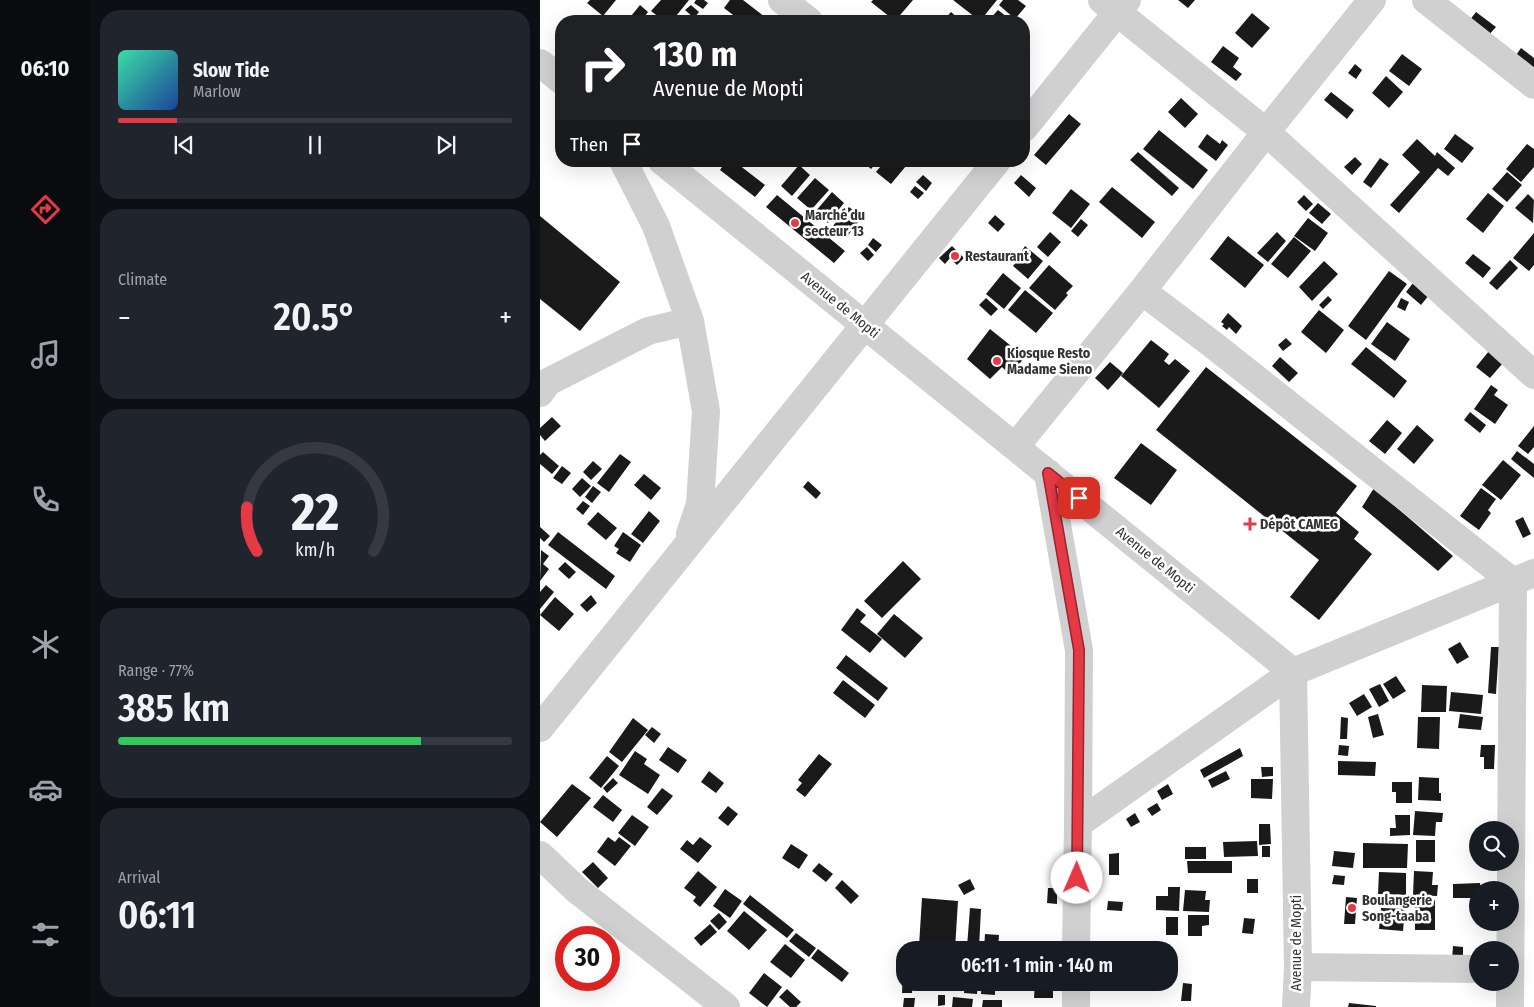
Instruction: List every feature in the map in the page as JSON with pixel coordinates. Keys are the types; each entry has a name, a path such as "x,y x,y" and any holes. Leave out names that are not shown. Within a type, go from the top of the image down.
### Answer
{"street":[{"path":"782,0 801,15"},
{"path":"1015,447 1142,292 1266,132 1372,0"},
{"path":"1426,0 1534,85"},
{"path":"1030,120 1116,4 1266,132 1534,375"},
{"path":"540,63 555,75"},
{"path":"626,167 656,226 690,321 706,411 700,504 684,549"},
{"name":"Avenue de Mopti","path":"669,167 1293,672 1298,967 1296,1007"},
{"path":"540,728 990,167"},
{"path":"1142,292 1524,578"},
{"path":"540,393 548,382 648,331 690,321"},
{"path":"1048,473 1079,650 1076,941"},
{"path":"1078,824 1293,672 1524,578"},
{"path":"1518,941 1524,578"},
{"path":"540,855 577,890 726,1007"},
{"path":"1298,967 1469,969"},
{"path":"1076,991 1076,1007"},
{"path":"1510,1007 1513,991"}],"building":[{"path":"590,0 616,0 604,15 587,3"},
{"path":"661,0 689,0 677,15 656,15 651,11"},
{"path":"696,0 704,0 708,3 703,9 694,3"},
{"path":"730,0 743,0 762,15 733,15 724,8"},
{"path":"873,0 913,0 900,15 887,15 871,2"},
{"path":"953,0 997,0 985,15 972,15"},
{"path":"1003,0 1018,0 1026,6 1018,15 1010,15 999,5"},
{"path":"1178,0 1195,0 1188,8"},
{"path":"640,5 648,12 646,15 632,15"},
{"path":"691,5 699,12 696,15 691,15 685,10"},
{"path":"998,10 1004,15 993,15"},
{"path":"1476,12 1496,27 1488,36 1469,21"},
{"path":"1252,13 1270,28 1252,48 1235,33"},
{"path":"1223,46 1239,58 1233,67 1242,74 1236,81 1211,62"},
{"path":"1521,48 1534,58 1534,74 1514,58"},
{"path":"1402,54 1422,69 1409,86 1389,71"},
{"path":"1355,64 1362,70 1356,79 1348,73"},
{"path":"1386,76 1403,92 1389,108 1372,93"},
{"path":"1331,92 1354,110 1347,119 1324,100"},
{"path":"1181,98 1198,114 1185,128 1168,112"},
{"path":"1069,114 1081,124 1046,165 1034,155"},
{"path":"1159,130 1208,170 1193,189 1143,149"},
{"path":"1207,134 1220,144 1222,140 1228,145 1216,161 1198,147"},
{"path":"1455,134 1474,148 1462,163 1444,149"},
{"path":"1417,139 1435,156 1437,152 1455,168 1448,176 1438,168 1399,213 1390,205 1420,172 1402,155"},
{"path":"1527,144 1534,149 1534,167 1521,182 1506,169"},
{"path":"1138,152 1179,188 1172,196 1130,160"},
{"path":"1355,157 1362,164 1352,175 1344,167"},
{"path":"1380,158 1389,164 1371,188 1363,182"},
{"path":"722,167 742,167 765,185 755,197 720,170"},
{"path":"797,167 801,167 810,175 792,196 781,186"},
{"path":"880,167 905,167 891,184 876,172"},
{"path":"1507,172 1522,185 1507,202 1492,189"},
{"path":"923,175 932,183 926,191 916,182"},
{"path":"1021,175 1036,188 1029,197 1014,183"},
{"path":"815,178 829,190 811,210 797,198"},
{"path":"915,186 924,193 918,199 910,192"},
{"path":"1112,187 1155,222 1142,238 1099,202"},
{"path":"1071,189 1090,204 1071,228 1052,213"},
{"path":"832,192 844,203 828,223 815,212"},
{"path":"1488,193 1504,206 1483,233 1466,219"},
{"path":"1528,194 1534,200 1533,223 1515,208"},
{"path":"777,195 845,251 834,263 766,207"},
{"path":"1304,195 1313,204 1306,211 1297,202"},
{"path":"1318,203 1331,214 1322,224 1309,213"},
{"path":"849,207 862,217 846,238 832,227"},
{"path":"995,215 1005,224 998,232 988,223"},
{"path":"540,216 620,282 580,331 540,299"},
{"path":"1308,218 1328,233 1315,251 1294,236"},
{"path":"1081,219 1088,225 1078,237 1071,231"},
{"path":"1050,232 1061,242 1048,257 1037,247"},
{"path":"1277,232 1286,241 1268,262 1257,253"},
{"path":"1534,233 1534,265 1529,271 1513,258"},
{"path":"1228,236 1264,265 1245,288 1210,259"},
{"path":"1294,237 1311,251 1288,278 1271,264"},
{"path":"873,238 882,245 876,252 868,245"},
{"path":"952,246 964,258 957,265 950,258 945,264 939,258"},
{"path":"1025,246 1043,261 1028,279 1013,266 1023,254 1021,252"},
{"path":"867,247 874,255 868,261 860,253"},
{"path":"1473,254 1491,268 1483,278 1465,263"},
{"path":"1510,260 1518,268 1497,290 1489,283"},
{"path":"1324,261 1338,274 1312,301 1299,287"},
{"path":"1049,265 1073,286 1055,310 1029,288"},
{"path":"1389,271 1407,284 1366,340 1348,326"},
{"path":"1003,273 1021,288 1004,309 986,294"},
{"path":"1413,283 1429,295 1421,305 1406,292"},
{"path":"1025,290 1053,313 1036,333 1008,310"},
{"path":"1328,296 1332,300 1323,309 1319,305"},
{"path":"986,298 998,309 991,316 979,305"},
{"path":"1401,298 1409,302 1405,311 1397,307"},
{"path":"1319,310 1344,330 1326,353 1301,332"},
{"path":"1228,313 1242,326 1236,334 1229,327 1227,330 1222,326 1224,324 1221,322"},
{"path":"1387,322 1410,339 1395,361 1371,344"},
{"path":"990,329 1025,357 1010,375 1002,367 990,379 967,359"},
{"path":"1286,338 1292,344 1283,351 1278,345"},
{"path":"1151,340 1169,354 1164,361 1169,365 1175,359 1190,371 1159,408 1121,376"},
{"path":"1366,347 1407,381 1394,398 1351,364"},
{"path":"1489,351 1503,363 1490,378 1476,367"},
{"path":"1280,357 1298,373 1289,382 1272,366"},
{"path":"1110,362 1123,373 1108,390 1095,378"},
{"path":"1206,367 1357,486 1336,513 1359,532 1354,539 1372,554 1319,620 1290,597 1319,560 1156,430"},
{"path":"1491,385 1498,390 1494,395 1508,405 1495,424 1474,409"},
{"path":"1470,412 1486,425 1480,433 1464,420"},
{"path":"552,417 561,426 545,441 540,435 540,428"},
{"path":"1387,420 1402,433 1385,454 1369,441"},
{"path":"1417,425 1434,440 1414,464 1397,449"},
{"path":"1534,426 1534,447 1528,454 1518,446"},
{"path":"1141,443 1177,470 1151,505 1114,478"},
{"path":"1517,451 1534,464 1534,478 1511,459"},
{"path":"543,452 559,466 552,474 540,464 540,455"},
{"path":"620,454 631,462 609,492 597,483"},
{"path":"1503,460 1521,475 1501,500 1482,485"},
{"path":"593,461 602,469 591,480 583,472"},
{"path":"562,466 571,473 562,484 553,478"},
{"path":"644,474 661,488 651,500 634,485"},
{"path":"582,478 591,486 580,497 572,489"},
{"path":"808,481 821,493 816,499 803,487"},
{"path":"593,486 601,492 592,503 585,497"},
{"path":"1374,488 1453,556 1438,571 1362,507"},
{"path":"1481,488 1496,499 1488,510 1491,513 1479,530 1460,516"},
{"path":"583,501 590,506 583,515 576,509"},
{"path":"649,511 660,521 643,543 631,534"},
{"path":"598,512 617,528 606,540 587,524"},
{"path":"1523,517 1531,534 1523,538 1515,521"},
{"path":"540,527 550,536 544,542 540,538"},
{"path":"558,532 615,576 606,589 548,545"},
{"path":"623,532 641,545 630,562 616,553 619,549 614,546"},
{"path":"541,550 549,556 543,564 549,569 540,581"},
{"path":"903,561 921,579 882,618 864,601"},
{"path":"565,562 576,572 569,579 558,569"},
{"path":"546,585 554,592 540,609 540,592"},
{"path":"591,595 597,603 587,612 580,605"},
{"path":"555,597 574,614 559,631 540,615"},
{"path":"857,608 866,615 860,622 882,639 870,653 841,630"},
{"path":"894,614 923,638 905,658 877,634"},
{"path":"1460,642 1469,657 1457,664 1448,649"},
{"path":"1491,647 1499,647 1496,694 1488,693"},
{"path":"846,655 888,688 878,701 836,668"},
{"path":"1396,676 1406,691 1393,699 1383,684"},
{"path":"843,680 875,705 865,718 833,693"},
{"path":"1380,684 1389,701 1379,707 1369,689"},
{"path":"1422,685 1447,686 1446,712 1421,712"},
{"path":"1451,692 1483,695 1481,714 1449,711"},
{"path":"1364,694 1372,707 1357,716 1349,703"},
{"path":"1378,714 1384,735 1373,738 1368,717"},
{"path":"1460,714 1483,717 1481,730 1458,728"},
{"path":"1341,717 1348,718 1347,739 1340,739"},
{"path":"1418,717 1440,717 1439,749 1417,748"},
{"path":"633,718 648,730 622,762 609,752"},
{"path":"652,727 661,734 654,743 645,735"},
{"path":"1339,745 1349,746 1348,756 1338,755"},
{"path":"1481,745 1495,745 1494,769 1484,769 1484,757 1480,757"},
{"path":"668,747 687,760 678,773 659,760"},
{"path":"1240,748 1243,756 1204,778 1200,770"},
{"path":"635,751 647,759 644,764 660,775 648,794 619,775"},
{"path":"819,754 832,764 805,797 796,790 802,783 798,780"},
{"path":"607,756 619,766 601,788 589,778"},
{"path":"1338,761 1376,762 1375,776 1338,775"},
{"path":"1261,767 1273,767 1273,776 1262,777"},
{"path":"709,771 724,783 716,793 701,782"},
{"path":"1226,771 1230,779 1212,788 1208,780"},
{"path":"1419,777 1439,778 1441,801 1418,800"},
{"path":"613,778 618,783 607,793 603,788"},
{"path":"1251,779 1273,779 1272,799 1251,798"},
{"path":"1392,782 1412,782 1412,803 1396,803 1396,792 1392,792"},
{"path":"572,784 591,798 557,837 540,822"},
{"path":"1168,784 1173,794 1162,800 1157,791"},
{"path":"662,788 673,796 657,815 647,807"},
{"path":"603,795 622,810 613,822 593,807"},
{"path":"1157,803 1161,810 1152,816 1147,809"},
{"path":"728,806 738,814 728,826 718,818"},
{"path":"1415,811 1443,813 1442,822 1436,822 1435,836 1413,835"},
{"path":"1135,813 1140,822 1131,827 1126,819"},
{"path":"632,815 649,827 635,846 618,833"},
{"path":"1395,815 1410,815 1410,835 1390,836 1390,828 1396,828"},
{"path":"1259,824 1270,824 1271,844 1259,845"},
{"path":"608,837 615,842 619,837 631,846 615,866 597,852"},
{"path":"700,837 712,846 698,863 680,849 687,840 693,845"},
{"path":"1416,840 1435,840 1435,862 1416,862"},
{"path":"1257,841 1258,856 1224,857 1223,842"},
{"path":"1363,843 1408,844 1407,868 1363,868"},
{"path":"791,844 808,855 799,869 782,858"},
{"path":"1262,846 1270,846 1270,857 1262,857"},
{"path":"1185,847 1206,847 1206,859 1185,859"},
{"path":"1334,851 1355,853 1353,868 1332,866"},
{"path":"1119,853 1119,875 1109,875 1109,854"},
{"path":"1187,861 1232,861 1232,873 1188,873"},
{"path":"593,862 608,878 598,888 582,872"},
{"path":"819,863 833,874 826,882 812,871"},
{"path":"698,871 717,887 700,907 693,901 696,897 684,888"},
{"path":"1414,871 1433,872 1432,885 1438,885 1437,896 1413,895"},
{"path":"1379,872 1406,873 1406,895 1378,894"},
{"path":"1334,875 1345,876 1344,885 1332,884"},
{"path":"970,879 975,889 964,895 958,885"},
{"path":"1247,879 1258,879 1258,893 1247,893"},
{"path":"842,880 859,896 851,904 835,888"},
{"path":"1469,883 1469,898 1453,898 1453,884"},
{"path":"1168,887 1180,887 1179,911 1156,910 1156,896 1168,896"},
{"path":"1048,888 1057,888 1057,904 1047,903"},
{"path":"725,889 742,901 730,918 713,906"},
{"path":"1185,890 1206,891 1205,900 1210,900 1209,912 1183,911"},
{"path":"750,895 794,930 787,938 743,904"},
{"path":"1346,897 1357,898 1355,924 1344,924"},
{"path":"922,898 958,901 956,941 919,941"},
{"path":"1415,900 1435,900 1435,930 1415,930"},
{"path":"1108,901 1123,902 1122,911 1107,910"},
{"path":"970,908 981,909 979,941 967,941"},
{"path":"1381,908 1405,909 1403,931 1379,929"},
{"path":"744,911 767,930 749,950 727,931"},
{"path":"719,913 727,922 719,930 710,921"},
{"path":"1188,915 1209,915 1209,925 1202,926 1202,936 1188,936"},
{"path":"1166,917 1178,917 1178,935 1166,935"},
{"path":"1244,918 1255,919 1253,934 1242,933"},
{"path":"710,924 717,932 701,946 694,938"},
{"path":"796,933 816,948 809,957 789,941"},
{"path":"985,934 999,935 999,941 985,941"},
{"path":"785,944 805,960 791,978 770,962"},
{"path":"1453,946 1463,947 1463,960 1452,960"},
{"path":"818,949 849,973 842,982 811,958"},
{"path":"764,973 782,987 767,1007 749,993"},
{"path":"1183,983 1192,984 1191,1001 1181,1001"},
{"path":"787,989 801,1002 796,1007 790,1007 779,997"},
{"path":"902,991 912,991 912,993 902,993"},
{"path":"964,991 977,991 977,994 964,993"},
{"path":"981,991 995,991 995,995 981,994"},
{"path":"1034,991 1053,991 1053,998 1034,998"},
{"path":"938,995 945,995 945,1005 938,1006"},
{"path":"953,997 973,999 972,1007 952,1007"},
{"path":"904,998 915,998 914,1007 903,1007"},
{"path":"983,1000 1002,1000 1002,1007 982,1007"},
{"path":"1349,1003 1376,1006 1376,1007 1348,1007"}],"place":[{"name":"Marché du secteur 13","path":"795,223"},
{"name":"Restaurant","path":"955,256"},
{"name":"Kiosque Resto Madame Sieno","path":"997,361"},
{"name":"Dépôt CAMEG","path":"1250,524"},
{"name":"Boulangerie Song-taaba","path":"1352,908"}],"route":[{"path":"1077,878 1079,650 1048,473 1079,498"}]}
